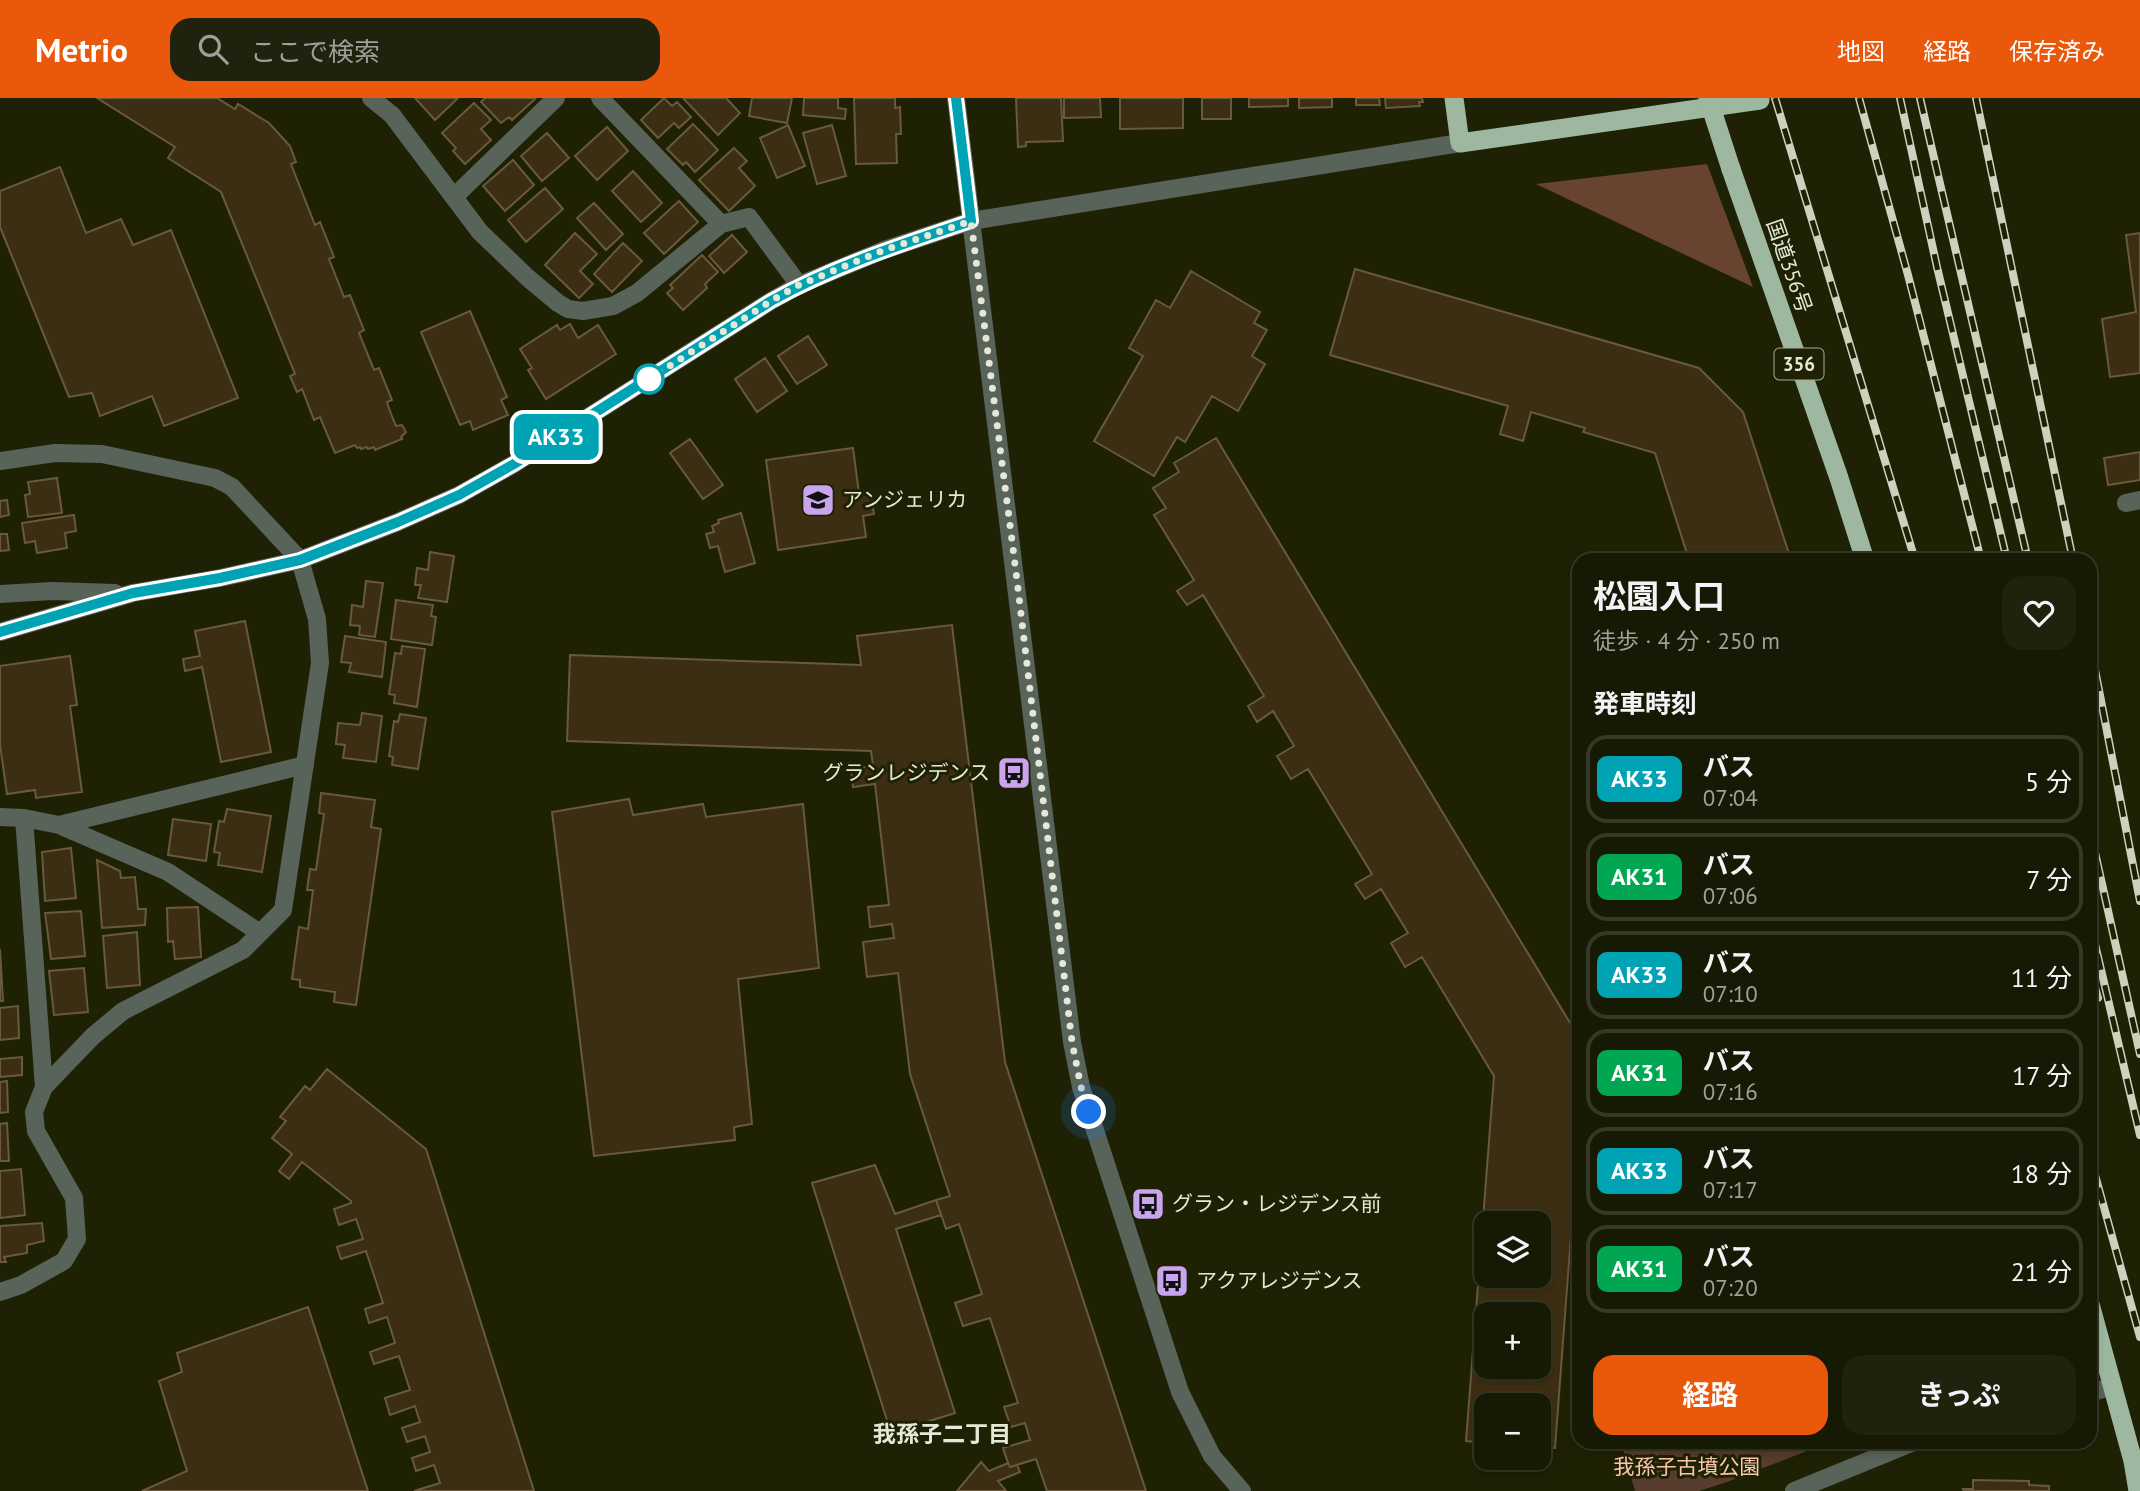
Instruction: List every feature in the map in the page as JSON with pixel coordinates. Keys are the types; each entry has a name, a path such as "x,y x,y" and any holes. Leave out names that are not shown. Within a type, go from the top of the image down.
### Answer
{"highway":[{"path":"1454,98 1460,143 1760,100"},
{"name":"国道356号","path":"1708,98 1864,553"},
{"path":"2097,1329 2133,1461 2138,1491"}],"street":[{"path":"371,98 392,115 480,232 528,278 568,309 583,311 613,306 637,293 721,224 749,217 799,285"},
{"path":"454,196 556,98"},
{"path":"600,98 721,224"},
{"path":"956,98 1070,1029 1081,1087 1181,1392 1212,1456 1242,1491"},
{"path":"0,632 133,593 220,578 300,560 459,495 514,464 771,301 799,285 884,250 971,221 1460,143"},
{"path":"0,461 55,453 102,454 215,478 232,487 300,560 317,619 320,663 283,910 243,950 123,1011 93,1036 44,1087 34,1112 36,1130 74,1198 77,1239 64,1261 21,1285 0,1292"},
{"path":"0,594 52,591 133,593"},
{"path":"59,825 305,765"},
{"path":"0,817 24,818 59,825 168,872 260,933"},
{"path":"24,818 44,1087"},
{"path":"2097,1390 2113,1386"},
{"path":"1794,1491 1897,1449"}],"green space":[{"name":"我孫子古墳公園","path":"1623,1449 1812,1449 1699,1491 1635,1491"}],"shaded area":[{"path":"1707,164 1753,287 1536,184"}],"building":[{"path":"97,98 217,98 235,109 238,104 269,123 290,146 296,162 291,164 315,225 320,222 334,257 329,259 344,297 350,295 364,330 359,333 374,370 379,368 392,400 387,402 391,414 396,426 402,425 406,432 402,439 375,450 374,447 361,449 355,445 335,453 320,417 314,420 302,389 297,392 290,376 295,374 221,192 168,158 175,147"},
{"path":"415,98 458,98 435,120"},
{"path":"485,98 535,99 512,120 509,117 501,123 481,102"},
{"path":"664,98 672,106 677,102 691,117 679,128 674,123 658,138 641,120"},
{"path":"683,98 726,98 740,113 718,135"},
{"path":"752,98 792,98 787,123 749,116"},
{"path":"804,98 838,98 838,108 846,109 845,119 803,115"},
{"path":"854,98 895,98 895,108 900,107 901,134 896,134 897,163 856,164"},
{"path":"1016,98 1061,98 1063,141 1026,142 1026,146 1018,147"},
{"path":"1064,98 1100,98 1101,117 1064,118"},
{"path":"1120,98 1183,98 1183,128 1120,129"},
{"path":"1202,98 1231,98 1231,119 1202,119"},
{"path":"1249,98 1288,98 1288,106 1249,107"},
{"path":"1299,98 1332,98 1332,107 1299,108"},
{"path":"1356,98 1379,98 1380,105 1356,105"},
{"path":"1385,98 1422,98 1423,102 1419,102 1420,106 1386,108"},
{"path":"474,103 491,120 481,129 491,140 465,164 453,151 456,148 442,133"},
{"path":"693,124 718,150 695,172 686,162 683,165 667,149"},
{"path":"788,125 805,166 777,178 760,138"},
{"path":"832,125 846,176 817,184 803,133"},
{"path":"607,127 628,151 597,180 575,156"},
{"path":"547,133 569,158 542,181 521,156"},
{"path":"734,148 747,161 739,168 755,186 729,211 699,180"},
{"path":"513,160 534,185 505,211 483,186"},
{"path":"60,167 86,233 121,219 133,245 171,230 238,398 164,426 152,396 100,416 92,393 69,397 0,227 0,191"},
{"path":"633,171 662,203 641,222 612,191"},
{"path":"545,188 563,209 526,242 508,220"},
{"path":"679,201 698,222 664,254 644,233"},
{"path":"594,203 623,234 606,250 577,218"},
{"path":"575,233 597,254 580,271 593,284 579,298 545,265"},
{"path":"2140,233 2140,373 2110,377 2102,319 2136,312 2126,235"},
{"path":"732,235 747,252 724,273 709,256"},
{"path":"623,243 642,261 612,292 594,274"},
{"path":"702,255 718,272 705,284 707,288 683,310 667,293 673,288 670,285"},
{"path":"1355,269 1699,368 1743,412 1789,553 1687,553 1655,453 1583,432 1585,428 1531,412 1523,441 1500,434 1508,406 1330,355"},
{"path":"1191,271 1260,312 1254,323 1267,330 1252,356 1265,364 1238,411 1212,396 1185,442 1177,437 1154,476 1094,441 1143,356 1129,348 1156,300 1170,308"},
{"path":"470,311 507,397 501,400 508,415 473,430 470,421 460,425 421,332"},
{"path":"570,324 578,338 598,325 616,354 546,399 528,370 532,368 520,349 557,325 560,330"},
{"path":"808,336 827,365 797,384 778,356"},
{"path":"765,358 787,391 757,412 735,379"},
{"path":"1216,438 1572,1026 1572,1222 1555,1448 1551,1448 1551,1393 1474,1393 1474,1442 1466,1441 1474,1337 1474,1379 1551,1379 1551,1302 1477,1302 1478,1288 1551,1288 1551,1211 1484,1211 1494,1076 1422,957 1405,967 1391,943 1408,933 1381,889 1365,899 1355,884 1372,874 1308,769 1291,779 1277,756 1294,746 1273,711 1257,722 1248,706 1264,696 1203,595 1187,605 1177,591 1194,580 1154,515 1166,508 1153,488 1179,472 1174,463"},
{"path":"690,439 723,485 703,499 670,453"},
{"path":"853,448 859,493 870,491 874,514 863,516 866,537 778,550 766,460"},
{"path":"2140,452 2140,480 2108,485 2104,458"},
{"path":"57,478 62,513 28,517 25,495 30,494 28,482"},
{"path":"7,500 9,515 0,517 0,501"},
{"path":"741,513 755,563 725,572 718,546 710,548 706,534 714,532 712,526 719,523 718,520"},
{"path":"74,515 76,531 65,533 67,548 37,553 35,541 25,543 22,523"},
{"path":"0,534 7,534 9,550 0,551"},
{"path":"430,552 454,556 447,602 418,598 421,585 415,585 417,568 428,570"},
{"path":"366,581 383,583 375,637 359,635 360,626 350,625 352,605 363,607"},
{"path":"396,600 433,605 431,616 436,617 432,645 391,639"},
{"path":"245,621 271,752 221,762 202,667 185,671 183,659 200,656 195,631"},
{"path":"952,625 1005,1062 1146,1491 1047,1491 1036,1459 1010,1467 1008,1463 1003,1448 1030,1440 1025,1423 1011,1427 1004,1407 1018,1403 990,1318 963,1326 955,1303 982,1294 959,1224 946,1229 936,1200 950,1196 910,1074 898,973 867,977 863,942 894,938 892,924 870,927 868,907 889,905 875,784 853,787 851,769 873,766 871,751 567,741 570,655 861,665 857,636"},
{"path":"345,636 386,642 382,677 349,672 351,663 341,662"},
{"path":"402,646 425,649 417,707 394,703 395,695 389,694 395,653 401,654"},
{"path":"70,656 77,705 70,706 82,792 36,798 35,790 7,794 0,745 0,666"},
{"path":"362,713 382,716 376,762 343,758 345,745 336,744 338,723 360,725"},
{"path":"400,714 426,718 418,769 392,765 393,757 389,756 394,721 398,722"},
{"path":"321,793 375,800 371,827 381,829 356,1005 334,1002 335,992 300,987 300,980 292,979 299,927 308,929 313,890 307,890 310,869 316,870 324,814 319,813"},
{"path":"629,799 633,815 703,804 706,817 803,804 819,968 738,979 752,1124 734,1127 735,1140 594,1156 552,812"},
{"path":"227,809 271,816 262,872 218,865 220,853 214,852 219,821 224,822"},
{"path":"173,819 211,824 206,861 168,855"},
{"path":"71,848 76,898 45,901 42,852"},
{"path":"97,860 120,871 121,878 135,877 138,909 146,909 145,925 102,928"},
{"path":"198,907 201,957 175,959 173,941 168,942 167,908"},
{"path":"81,911 85,956 51,959 45,913"},
{"path":"137,932 140,985 107,988 103,936"},
{"path":"0,949 3,1001 0,1001"},
{"path":"84,968 88,1012 54,1015 49,971"},
{"path":"18,1006 19,1038 0,1040 0,1008"},
{"path":"22,1057 22,1075 0,1077 0,1059"},
{"path":"327,1069 426,1149 534,1491 414,1491 440,1483 434,1465 416,1471 412,1458 430,1452 425,1436 407,1442 402,1428 420,1422 415,1406 390,1415 385,1398 410,1390 399,1356 374,1364 370,1352 395,1343 387,1317 369,1323 365,1309 383,1303 366,1251 341,1259 337,1247 363,1239 356,1219 339,1225 334,1209 351,1201 302,1162 289,1179 279,1171 292,1154 272,1138 286,1121 280,1117 305,1086 310,1090"},
{"path":"7,1081 8,1112 0,1113 0,1082"},
{"path":"7,1123 9,1161 0,1161 0,1124"},
{"path":"875,1165 895,1214 936,1200 941,1215 896,1229 955,1413 891,1433 812,1183"},
{"path":"21,1169 25,1215 0,1218 0,1171"},
{"path":"42,1223 44,1241 27,1245 27,1253 4,1257 6,1262 0,1262 0,1226"},
{"path":"308,1307 368,1491 142,1491 187,1471 159,1381 182,1372 177,1353"},
{"path":"981,1462 989,1471 1008,1463 1010,1467 1017,1465 1020,1472 998,1481 1006,1491 957,1491"},
{"path":"1973,1480 2029,1481 2029,1485 2049,1486 2049,1491 1964,1491 1963,1489 1973,1489"}],"railway":[{"path":"1775,98 1913,553"},
{"path":"1859,98 1908,275 1979,553"},
{"path":"1900,98 2005,553"},
{"path":"1920,98 2026,553"},
{"path":"1976,98 2072,553"},
{"path":"2097,680 2140,901"},
{"path":"2097,861 2140,1054"},
{"path":"2097,953 2140,1135"},
{"path":"2097,1182 2140,1337"}],"bus line":[{"name":"AK33","path":"0,632 133,593 220,578 300,560 398,522 459,495 514,464 799,285 884,250 971,221 956,98"}],"place":[{"name":"アンジェリカ","path":"818,500"},
{"name":"グランレジデンス","path":"1014,773"},
{"name":"グラン・レジデンス前","path":"1148,1204"},
{"name":"アクアレジデンス","path":"1172,1281"}],"district":[{"name":"我孫子二丁目","path":"942,1434"}],"route":[{"path":"649,379 799,285 884,250 971,221 1072,1042 1089,1112"}]}
